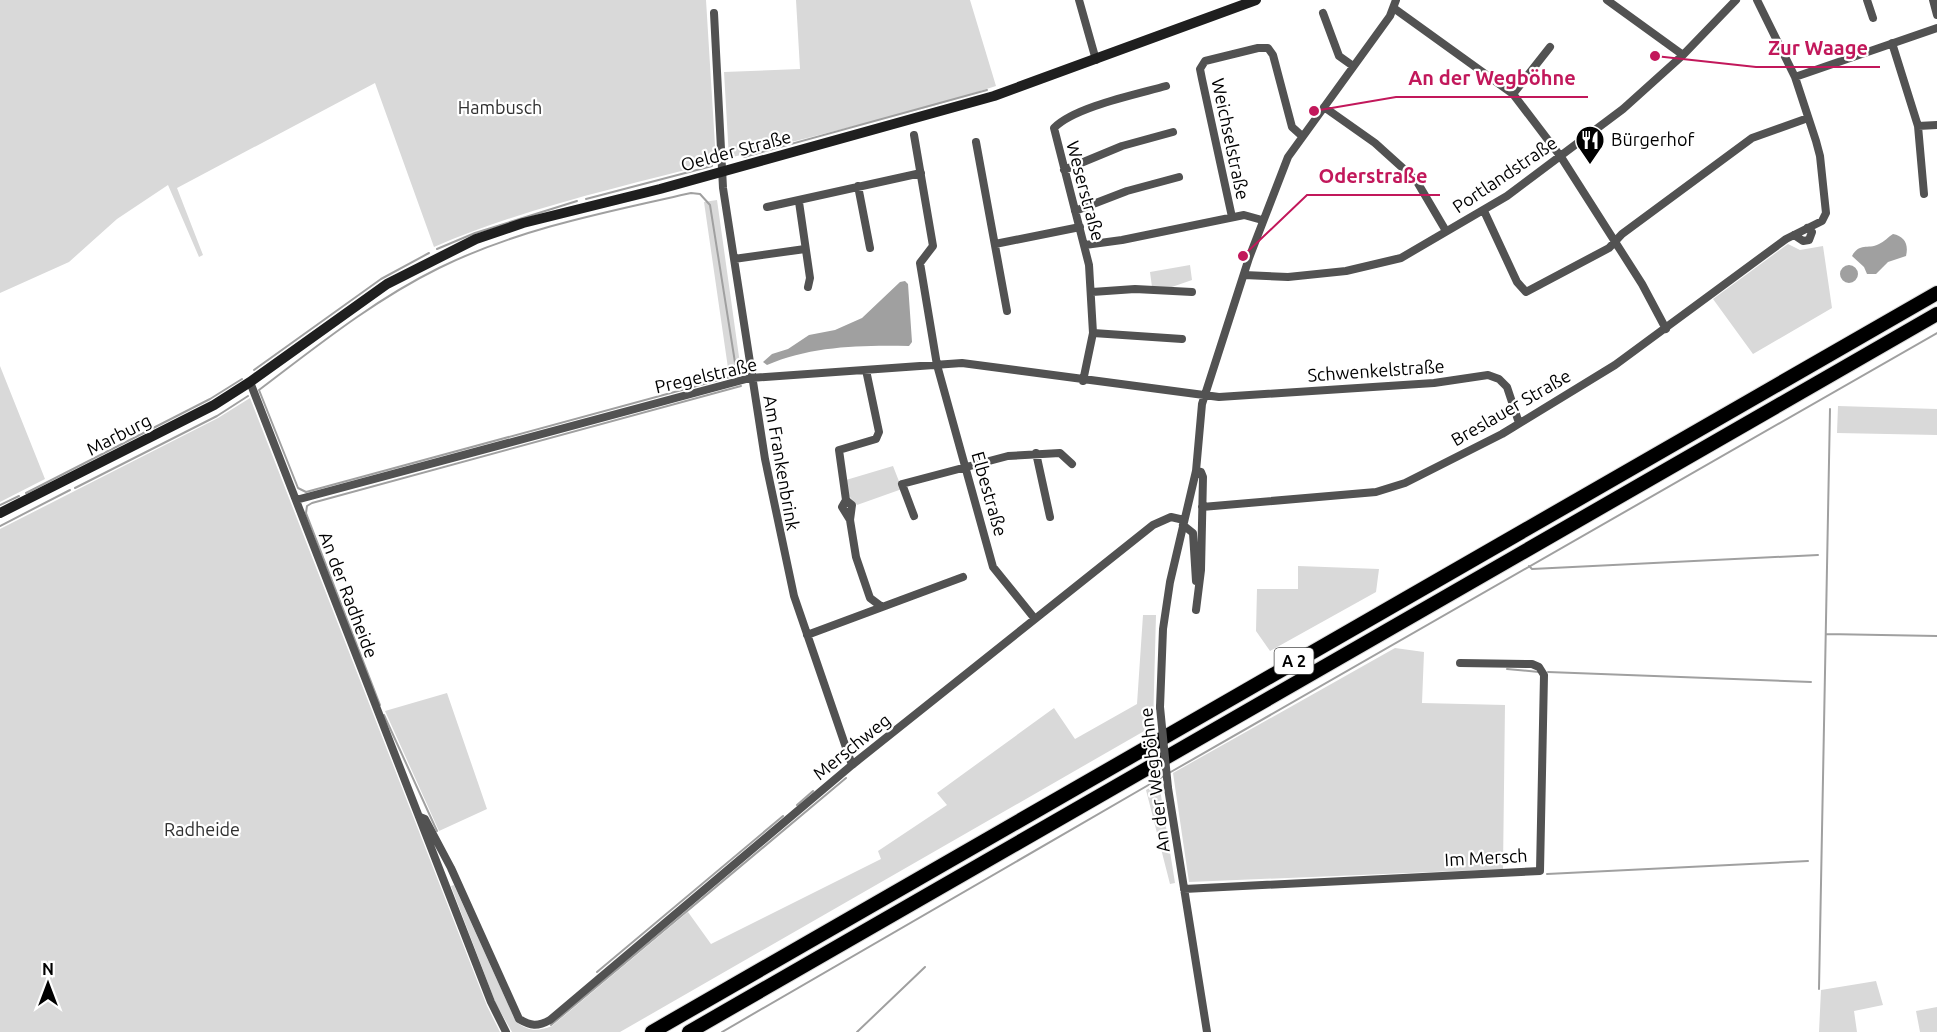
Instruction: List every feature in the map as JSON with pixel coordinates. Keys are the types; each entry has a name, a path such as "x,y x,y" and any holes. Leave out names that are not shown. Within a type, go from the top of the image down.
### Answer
{"highway":[{"name":"A 2","path":"652,1032 1937,293"},
{"name":"A 2","path":"689,1032 1937,314"}],"street":[{"path":"1079,0 1096,60"},
{"name":"Oelder Straße","path":"250,382 387,284 476,239 524,223 723,172 983,99 1096,60 1256,0"},
{"path":"1396,0 1395,9 1513,94 1561,156 1615,241 1666,329"},
{"path":"1607,0 1683,55"},
{"name":"Portlandstraße","path":"1244,275 1288,278 1346,271 1393,261 1484,211 1623,109 1683,55 1736,0"},
{"path":"1484,211 1517,282 1527,291 1609,248 1615,241 1752,138 1808,118 1795,77 1757,0"},
{"path":"1867,0 1873,18"},
{"path":"1933,0 1937,15"},
{"name":"An der Wegböhne","path":"1207,1032 1168,788 1160,707 1163,629 1170,582 1196,471 1204,395 1262,220 1288,157 1395,9"},
{"name":"Am Frankenbrink","path":"714,13 723,172 750,378 780,540 807,635 852,765"},
{"path":"1323,13 1340,56 1353,66"},
{"path":"1795,77 1937,28"},
{"path":"1892,43 1918,126 1924,194"},
{"path":"1513,94 1550,47"},
{"name":"Weichselstraße","path":"1232,217 1200,69 1204,61 1258,48 1268,48 1273,55 1292,128 1302,136"},
{"name":"Weserstraße","path":"1083,381 1093,333 1092,291 1085,245 1054,133 1058,124 1104,104 1166,86"},
{"path":"1324,107 1375,143 1416,180 1446,231"},
{"name":"Breslauer Straße","path":"1202,507 1376,492 1391,488 1520,423 1615,365 1794,235 1822,221 1826,213 1820,156 1808,118"},
{"path":"1918,126 1937,125"},
{"path":"1064,170 1122,146 1173,132"},
{"name":"Elbestraße","path":"914,135 933,246 920,263 937,365 993,567 1035,619"},
{"path":"976,142 1007,311"},
{"path":"766,207 799,202 858,186 921,173"},
{"path":"1075,211 1126,191 1179,177"},
{"path":"858,186 870,248"},
{"path":"799,202 810,278 807,287"},
{"path":"1085,245 1122,240 1244,215 1262,220"},
{"path":"995,244 1080,227"},
{"path":"734,259 806,249"},
{"path":"1092,291 1135,289 1192,292"},
{"path":"1093,333 1182,339"},
{"name":"Pregelstraße","path":"296,500 750,378 962,363 1083,381 1132,387 1145,386 1204,395"},
{"path":"866,370 879,432 876,439 839,450 846,500 852,505 850,520 856,557 870,598 882,607"},
{"name":"Schwenkelstraße","path":"1204,395 1219,397 1434,383 1488,375 1499,379 1507,387 1520,423"},
{"name":"An der Radheide","path":"250,382 491,1002 506,1032"},
{"name":"Marburg","path":"0,513 194,415 250,382"},
{"path":"1036,453 1050,518"},
{"path":"914,516 903,484 1008,456 1060,453 1072,464"},
{"name":"An der Wegböhne","path":"1196,471 1201,472 1203,477 1201,570 1196,610"},
{"name":"Merschweg","path":"550,1020 852,765 1153,525 1171,517 1184,523"},
{"name":"An der Wegböhne","path":"1184,523 1193,533 1198,588"},
{"path":"807,635 963,577"},
{"path":"862,616 870,598"},
{"name":"Im Mersch","path":"1184,889 1540,871 1544,675 1539,667 1532,664 1460,663"},
{"name":"An der Radheide","path":"420,817 425,819 451,868 519,1019 529,1025 539,1026 550,1020"}],"green space":[{"name":"Hambusch","path":"0,0 706,0 716,162 538,210 434,247 375,83 177,188 203,255 199,257 168,185 117,219 69,262 0,293"},
{"path":"796,0 970,0 996,86 933,106 729,158 724,72 800,69"},
{"path":"717,200 741,371 729,375 704,202"},
{"path":"1788,244 1800,250 1823,246 1832,308 1753,354 1713,299"},
{"path":"1190,265 1192,280 1169,288 1152,287 1150,272"},
{"path":"0,366 45,479 0,502"},
{"name":"Radheide","path":"250,398 487,1006 500,1032 0,1032 0,529 218,418"},
{"path":"1838,406 1937,409 1937,435 1837,433"},
{"path":"893,466 902,489 857,505 849,496 846,480"},
{"path":"1298,566 1379,569 1376,592 1270,651 1256,631 1257,589 1298,589"},
{"path":"1143,615 1156,615 1153,726 620,1032 512,1032 496,1004 451,886 454,885 516,1022 533,1030 552,1026 688,912 711,944 881,859 878,851 947,805 937,793 1054,708 1075,739 1137,704"},
{"path":"1395,648 1424,652 1422,703 1505,705 1503,869 1189,882 1173,773"},
{"path":"447,693 487,809 439,831 385,711"},
{"path":"1159,783 1175,883 1170,884 1146,790"},
{"path":"1876,981 1883,1005 1854,1011 1857,1032 1819,1032 1821,990"},
{"path":"1937,1007 1937,1032 1920,1032 1916,1011"}],"shaded area":[{"path":"1893,234 1905,241 1906,256 1888,262 1876,274 1867,274 1864,267 1852,256 1858,249 1875,246"},
{"path":"1849,265 1855,268 1858,274 1855,280 1849,283 1843,280 1840,274 1843,268"},
{"path":"905,281 908,284 912,342 909,346 836,348 801,354 767,365 763,362 772,354 788,349 809,335 835,330 862,318 900,282"}],"waterway":[{"path":"744,157 987,90"},
{"path":"586,199 712,166"},
{"path":"691,193 700,194 710,205 737,375 306,492 298,488 259,390 302,357 346,324 392,294 469,254 563,223 691,193"},
{"path":"437,249 475,233 577,201"},
{"path":"254,370 381,279 429,253"},
{"path":"1169,773 1937,333"},
{"path":"26,493 210,399 242,379"},
{"path":"380,705 306,513 307,506 741,386"},
{"path":"75,488 217,416 248,396"},
{"path":"1819,989 1830,409"},
{"path":"0,526 70,490"},
{"path":"0,505 19,496"},
{"path":"1529,566 1532,569 1818,555"},
{"path":"1826,634 1937,636"},
{"path":"1507,669 1539,672"},
{"path":"1548,672 1811,682"},
{"path":"384,715 437,831"},
{"path":"722,1032 1164,776"},
{"path":"551,1025 846,778"},
{"path":"797,805 813,791"},
{"path":"597,972 783,816"},
{"path":"1547,874 1808,861"},
{"path":"857,1032 925,967"}],"place":[{"name":"Zur Waage","path":"1655,56"},
{"name":"An der Wegböhne","path":"1314,111"},
{"name":"Bürgerhof","path":"1590,166"},
{"name":"Oderstraße","path":"1243,256"}]}
